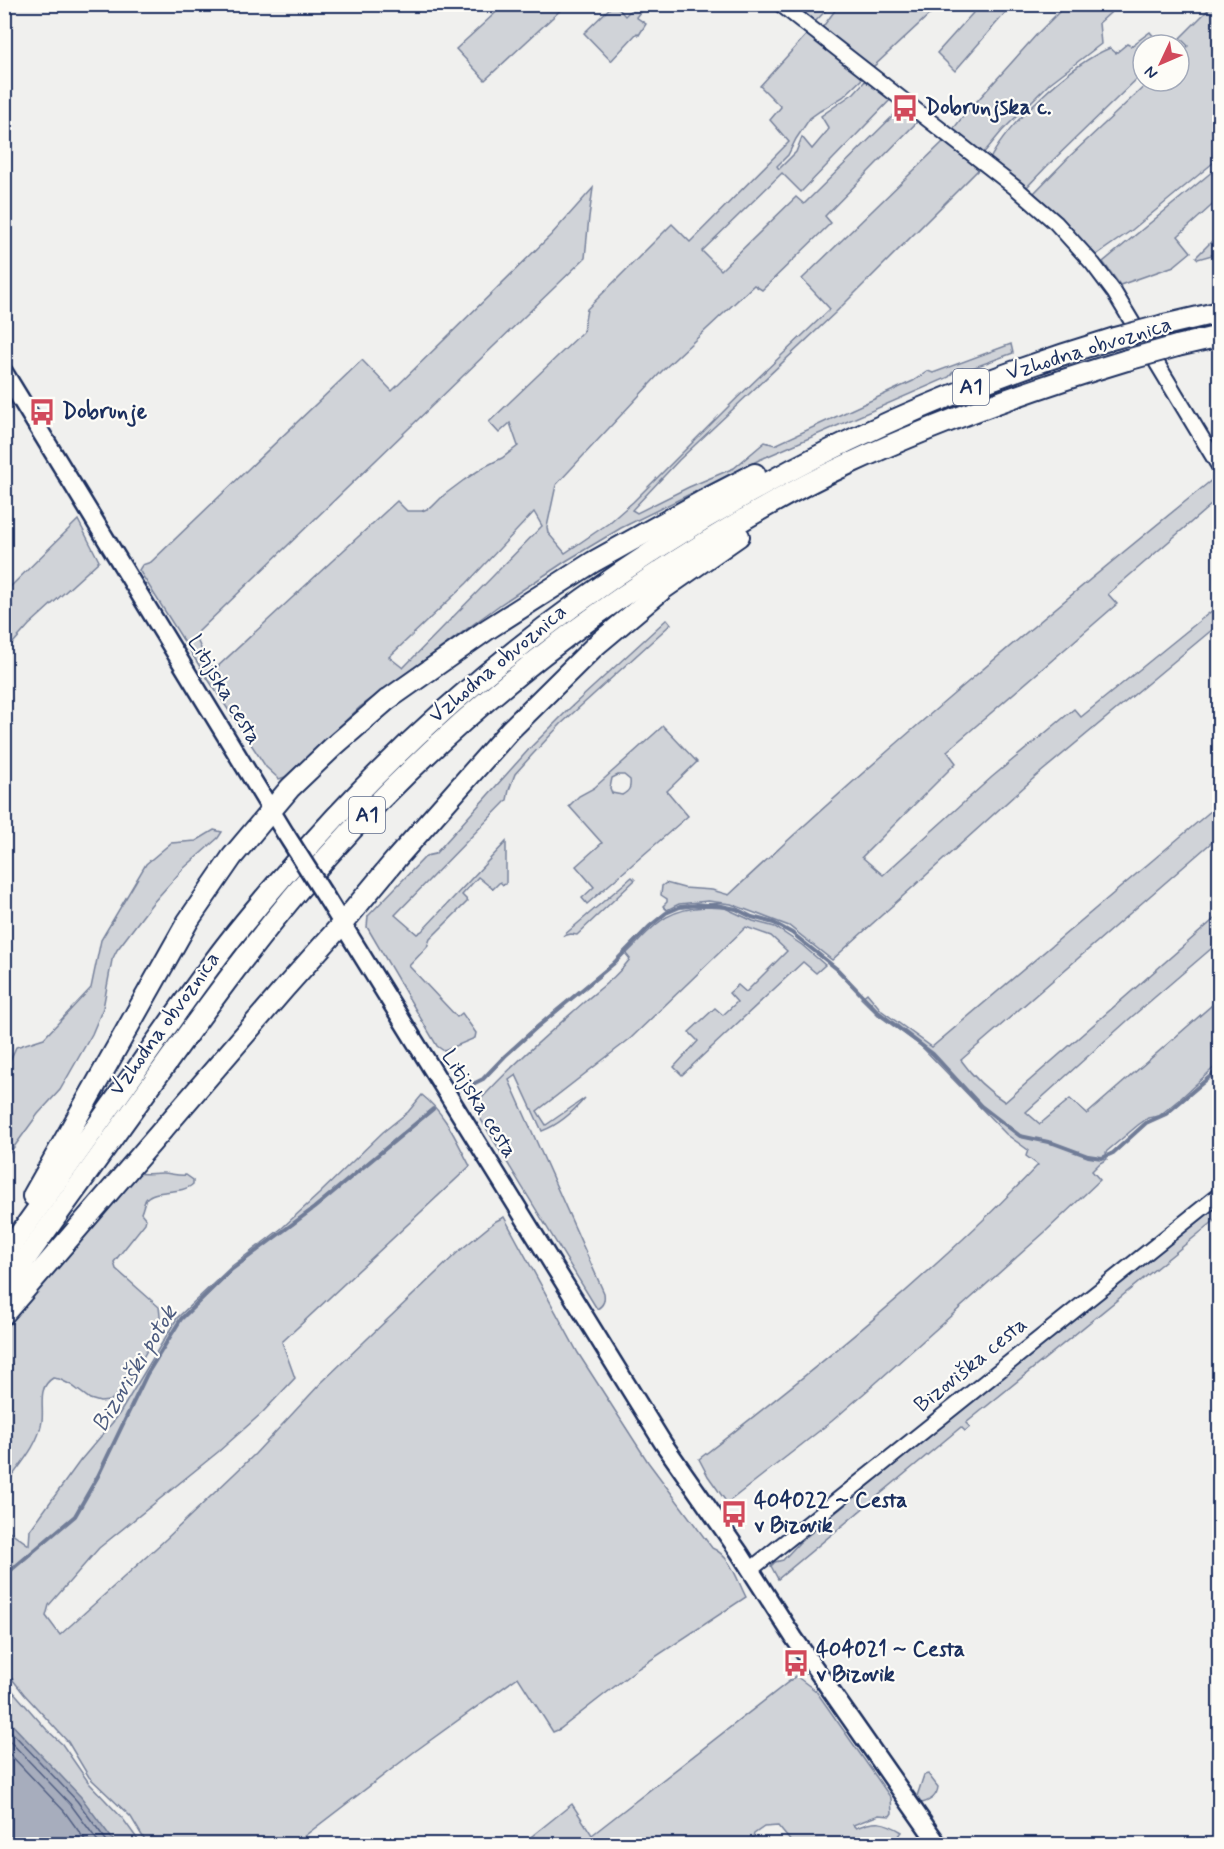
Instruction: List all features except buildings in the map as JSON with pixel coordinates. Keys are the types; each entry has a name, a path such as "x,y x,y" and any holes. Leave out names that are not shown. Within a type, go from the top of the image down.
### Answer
{"highway":[{"name":"Vzhodna obvoznica","path":"4,1256 215,959 285,874 325,828 382,770 448,707 510,654 607,581 710,514 833,447 963,390 1064,353 1220,312"},
{"name":"Vzhodna obvoznica","path":"4,1289 233,971 328,856 397,784 486,702 580,627 654,575 731,526 846,465 1004,400 1127,360 1220,336"},
{"path":"4,1237 55,1159 188,921 232,857 290,788 361,721 428,670 593,562 701,502 802,450 833,447"},
{"path":"4,1314 510,730 595,646 687,571 737,537 817,490 846,465"}],"main road":[{"name":"Litijska cesta","path":"4,372 271,810 657,1433 822,1678 939,1845"}],"street":[{"path":"780,4 805,26 1008,182 1056,223 1093,264 1114,292 1219,467"},
{"name":"Bizoviška cesta","path":"750,1570 1220,1194"}],"shaded area":[{"path":"981,4 1005,5 1002,8 1006,12 955,71 937,53"},
{"path":"1214,4 1220,5 1219,158 1132,230 1096,255 1034,193 1137,93 1191,93 1191,33 1185,33"},
{"path":"504,5 566,5 485,80 456,49"},
{"path":"613,5 621,5 618,8 625,16 636,5 646,5 636,17 646,24 639,35 637,33 611,61 584,33"},
{"path":"809,5 831,5 813,24 806,17 806,8"},
{"path":"839,5 925,5 933,11 874,66 869,68 822,28"},
{"path":"1066,5 1119,5 1099,23 1101,44 1050,83 1002,131 982,155 951,132 1038,33"},
{"path":"808,33 864,77 843,97 810,118 788,155 777,166 779,169 796,152 802,137 812,149 829,129 821,116 854,93 867,79 892,98 801,192 782,173 702,251 721,270 796,197 804,204 902,107 919,120 825,216 831,223 762,290 754,285 662,371 556,485 547,527 548,533 565,553 609,523 633,502 830,309 802,279 944,141 980,168 835,313 679,460 632,510 637,513 734,468 765,442 775,445 913,381 928,371 933,373 1011,344 1013,353 967,370 963,368 953,372 949,377 759,460 621,528 501,604 360,707 302,762 285,777 279,779 266,767 202,670 139,570 142,565 151,562 362,360 392,391 551,235 593,188 585,258 195,635 208,664 216,668 397,501 407,511 422,511 432,507 464,480 518,446 510,423 499,433 489,422 583,332 587,309 672,224 690,242 789,142 770,120 781,107 760,86","holes":["534,512 542,526 403,668 389,657 467,583"]},
{"path":"1127,44 1131,46 1131,85 1026,188 1014,182 989,161 1010,130 1042,96 1095,56 1110,48 1116,53"},
{"path":"1219,166 1219,199 1178,236 1191,252 1174,266 1120,285 1103,262"},
{"path":"1219,234 1219,253 1198,259 1196,257"},
{"path":"1213,479 1219,490 1219,498 1108,594 1117,604 947,751 956,763 862,857 883,875 992,777 1074,709 1081,717 1219,605 1219,624 1034,778 832,960 789,926 731,904 708,901 679,904 667,910 663,906 667,899 661,895 662,886 666,883 729,895 967,682"},
{"path":"78,520 99,561 29,625 5,652 5,592"},
{"path":"667,619 671,624 561,724 532,755 515,774 507,800 395,915 417,934 422,931 506,842 506,884 503,885 500,882 493,889 478,877 462,895 468,901 430,939 427,947 409,966 457,1017 462,1013 476,1033 475,1038 444,1051 437,1046 367,927 368,916 426,856 435,854 531,747 570,708"},
{"path":"663,726 697,762 667,791 688,816 587,904 582,898 594,887 576,866 602,843 569,806 579,796 594,788","holes":["624,775 630,780 629,789 622,795 612,793 610,788 612,778"]},
{"path":"1219,804 1219,836 961,1060 981,1083 1005,1102 1219,915 1219,942 1026,1112 1040,1124 1070,1099 1087,1114 1219,999 1219,1063 1159,1116 1148,1118 1106,1152 1107,1159 1092,1171 1100,1180 1045,1232 832,1421 727,1503 699,1459 787,1390 917,1281 999,1205 1038,1165 1026,1156 1028,1150 1006,1134 921,1046 878,1015 861,998 867,993 882,1011 932,1047"},
{"path":"214,830 222,832 183,869 151,905 117,950 112,960 103,1008 92,1034 60,1090 38,1114 6,1158 5,1200 5,1072 16,1047 44,1038 91,988 101,940 146,864 171,843 196,841"},
{"path":"632,877 635,880 577,935 563,936"},
{"path":"706,907 725,908 753,921 775,927 802,945 825,965 816,973 803,962 682,1075 674,1067 698,1041 689,1032 715,1008 723,1015 737,1002 729,993 738,985 746,992 787,951 771,936 746,927 631,1038 537,1111 546,1125 585,1098 571,1113 554,1125 542,1131 516,1075 509,1080 604,1293 604,1302 597,1309 472,1105 619,972 630,959 626,954 660,921 679,911"},
{"path":"422,1095 438,1110 470,1166 282,1342 295,1378 263,1412 218,1452 99,1548 49,1605 46,1616 60,1635 255,1454 321,1383 458,1252 504,1217 578,1353 648,1462 712,1548 729,1563 746,1597 637,1669 560,1729 553,1732 518,1677 414,1752 294,1844 147,1844 131,1817 89,1777 68,1742 5,1670 5,1528 29,1545 30,1530 80,1461 118,1416 177,1318 232,1266 282,1228 383,1132 408,1112"},
{"path":"136,1173 186,1175 193,1180 193,1184 188,1187 156,1194 146,1199 141,1213 146,1219 145,1223 114,1262 116,1269 159,1307 161,1324 127,1386 110,1401 100,1402 90,1399 59,1379 53,1378 48,1382 42,1397 42,1421 37,1439 5,1486 5,1329"},
{"path":"1219,1202 1219,1217 966,1423 970,1427 965,1431 961,1427 778,1579 771,1566 775,1562 783,1560 799,1543 921,1442"},
{"path":"796,1676 816,1691 891,1798 892,1813 890,1816 879,1815 853,1825 856,1828 879,1823 896,1828 902,1832 892,1844 793,1844 778,1826 764,1827 754,1834 751,1844 522,1844 572,1804 592,1835"},
{"path":"4,1681 62,1744 89,1783 123,1819 141,1844 106,1844 5,1724"},
{"path":"928,1774 938,1787 933,1798 922,1803 917,1796 924,1775"}],"water":[{"path":"4,1716 81,1797 116,1844 5,1844"}],"waterway":[{"path":"463,1089 483,1079 505,1056 613,964 666,913 680,907 697,905 717,905 736,909 752,917 774,923 792,933 837,969 878,1012 933,1054 981,1106 1020,1136 1102,1158 1113,1153 1146,1123 1166,1114 1220,1068"},
{"name":"Bizoviški potok","path":"4,1576 75,1516 98,1476 147,1374 181,1319 231,1270 314,1208 433,1109"}],"place":[{"name":"Dobrunjska c.","path":"905,108"},
{"name":"Dobrunje","path":"42,412"},
{"name":"404022 ~ Cesta v Bizovik","path":"734,1514"},
{"name":"404021 ~ Cesta v Bizovik","path":"796,1663"}]}
